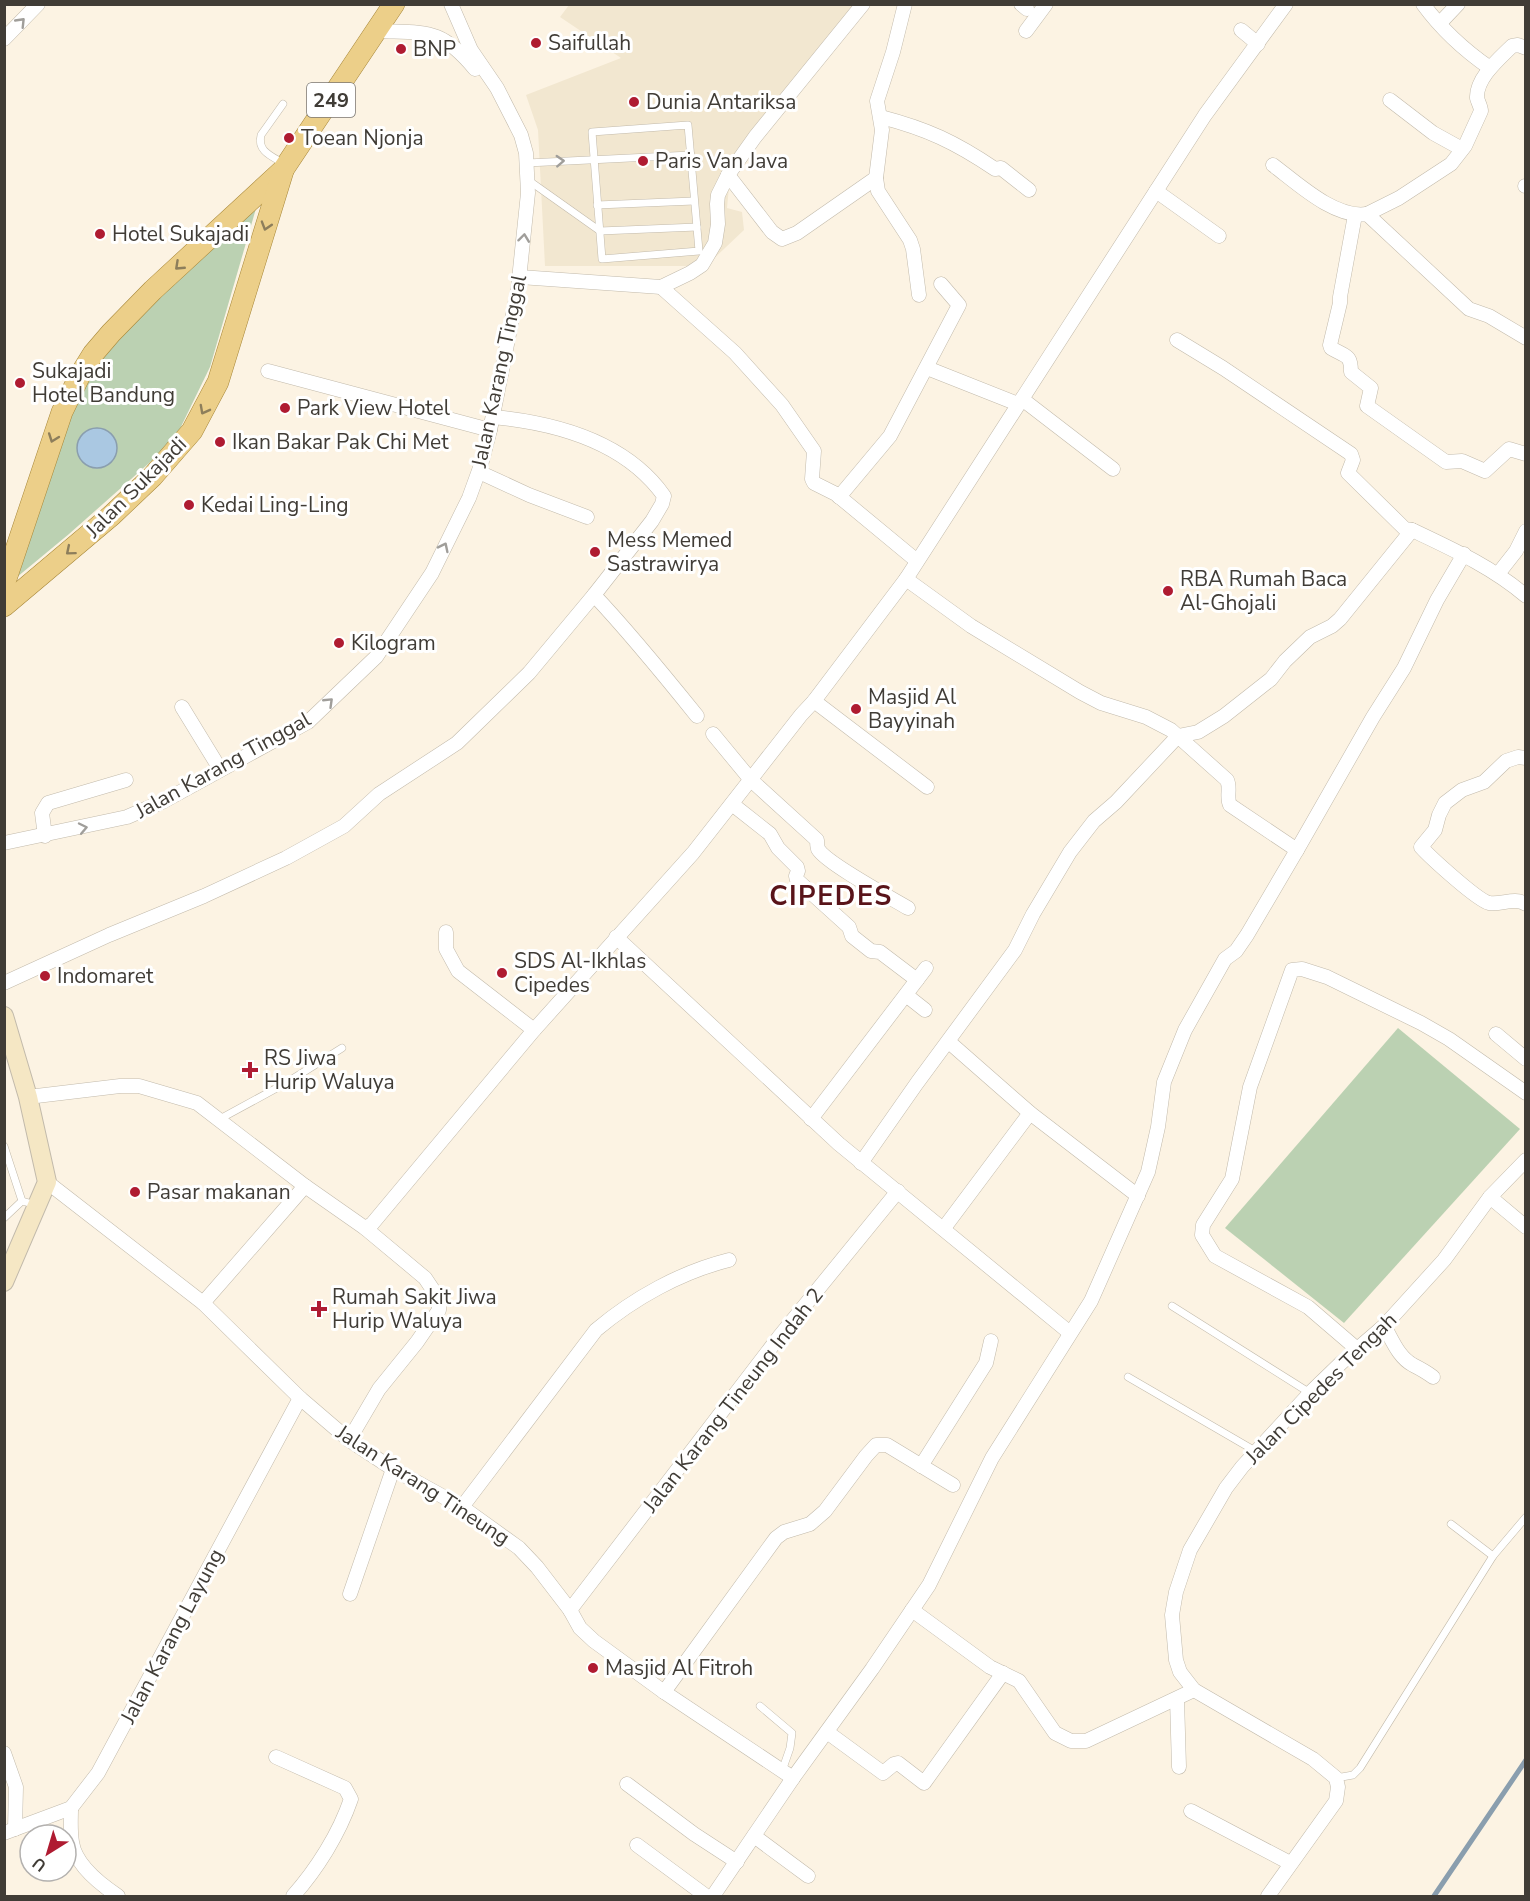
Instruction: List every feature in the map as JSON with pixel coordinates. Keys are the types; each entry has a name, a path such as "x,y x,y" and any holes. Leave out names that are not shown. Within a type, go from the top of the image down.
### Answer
{"main road":[{"name":"Jalan Sukajadi","path":"4,585 62,412 93,354 153,290 285,167 394,4"},
{"name":"Jalan Sukajadi","path":"4,606 112,515 152,477 192,432 218,382 285,167"}],"street":[{"path":"4,39 38,4"},
{"name":"Jalan Karang Tinggal","path":"4,843 127,817 164,801 308,722 375,657 432,573 469,498 479,472 492,424 519,277 527,215 527,163 521,135 497,88 471,50 451,4"},
{"path":"519,277 661,287 702,265 715,243 718,224 718,195 728,175 755,137 863,4"},
{"path":"905,4 893,52 876,101 882,130 876,178 878,190 910,240 919,296"},
{"path":"1026,31 1046,4"},
{"path":"365,1228 372,1224 534,1030 693,853 814,701 906,579 1205,115 1286,4"},
{"path":"1423,4 1446,33 1463,49 1490,68"},
{"path":"1440,23 1458,4"},
{"path":"1241,30 1258,44"},
{"name":"Jalan Karang Tinggal","path":"378,31 429,33 443,39 460,51 507,107"},
{"path":"1361,215 1399,198 1450,164 1476,126 1481,111 1477,99 1479,87 1490,68 1512,46 1518,45 1526,48"},
{"path":"1390,100 1433,133 1462,149"},
{"path":"880,117 921,128 961,146 995,169 1001,168 1029,190"},
{"path":"1273,165 1324,202 1361,215 1469,309 1489,316 1526,338"},
{"path":"728,175 772,232 782,239 797,233 876,178"},
{"path":"1156,191 1219,236"},
{"path":"1361,215 1330,345 1331,348 1350,359 1351,372 1371,388 1367,406 1446,462 1462,461 1485,471 1509,449 1526,454"},
{"path":"839,496 890,436 959,305 941,284"},
{"path":"661,287 735,352 782,405 814,451 812,479 814,483 839,496 917,561"},
{"path":"1177,340 1350,454 1353,460 1348,473 1405,529 1412,530 1464,555 1498,574 1526,596"},
{"path":"927,368 1020,402 1113,469"},
{"path":"4,983 109,935 262,870 344,826 379,794 457,743 529,673 594,595 652,521 662,504 663,493 625,457 584,436 526,420 492,424 268,371"},
{"path":"479,472 529,495 587,517"},
{"path":"861,1163 1015,950 1033,914 1070,852 1094,821 1116,802 1178,736 1198,732 1224,717 1271,679 1285,661 1310,638 1332,626 1352,606 1412,530"},
{"path":"1498,574 1516,551 1526,531"},
{"path":"713,1896 754,1836 788,1774 827,1732 912,1611 937,1570 992,1458 1091,1302 1148,1172 1158,1127 1164,1083 1185,1030 1225,959 1236,951 1247,935 1404,668 1437,600 1464,555"},
{"path":"906,579 971,626 1080,692 1101,703 1146,717 1178,736 1227,780 1230,786 1228,801 1230,805 1297,850"},
{"path":"594,595 626,628 642,651 697,716"},
{"path":"814,701 927,787"},
{"path":"182,707 220,769"},
{"path":"713,734 751,780 817,840 819,849 826,856 859,880 908,908"},
{"path":"1526,758 1518,757 1506,761 1484,782 1462,790 1446,803 1439,814 1435,830 1421,847 1485,902 1520,901 1526,904"},
{"path":"45,836 42,813 48,802 126,780"},
{"path":"732,804 770,834 777,848 797,867 797,880 849,927 852,936 871,951 880,952 917,980"},
{"path":"446,933 446,949 458,971 534,1030"},
{"path":"616,938 861,1163 944,1228 1070,1333"},
{"path":"811,1119 926,968"},
{"path":"1358,1348 1308,1307 1215,1256 1202,1235 1203,1225 1232,1179 1250,1087 1292,970 1302,969 1327,977 1421,1023 1449,1039 1526,1093"},
{"path":"906,995 925,1010"},
{"path":"4,1016 28,1097 47,1182 30,1203 4,1282"},
{"path":"1496,1035 1526,1059"},
{"path":"949,1042 1030,1113 1138,1196"},
{"path":"28,1097 120,1086 139,1086 197,1103 305,1186 365,1228 424,1278 439,1299 439,1310 417,1342 379,1389 349,1440"},
{"path":"944,1228 1030,1113"},
{"name":"Jalan Cipedes Tengah","path":"1336,1778 1313,1759 1194,1690 1184,1679 1176,1660 1172,1615 1176,1592 1190,1550 1226,1488 1310,1392 1384,1326 1444,1260 1490,1197 1526,1160"},
{"name":"Jalan Karang Tineung","path":"47,1182 203,1303 300,1398 349,1440 393,1469 462,1507 519,1548 537,1567 570,1610 580,1628 594,1641 664,1692 788,1774"},
{"path":"203,1303 305,1186"},
{"name":"Jalan Karang Tineung Indah 2","path":"570,1610 779,1337 898,1191"},
{"path":"1490,1197 1526,1227"},
{"path":"462,1507 596,1330 612,1317 672,1280 707,1265 729,1260"},
{"path":"1384,1326 1394,1346 1413,1365 1420,1366 1433,1377"},
{"path":"921,1466 986,1363 991,1341"},
{"name":"Jalan Karang Layung","path":"71,1808 98,1773 300,1398"},
{"path":"664,1692 776,1538 784,1532 810,1524 825,1511 873,1448 879,1444 887,1445 953,1485"},
{"path":"350,1594 393,1469"},
{"path":"912,1611 990,1667 1019,1681 1055,1733 1071,1741 1086,1741 1194,1690"},
{"path":"827,1732 883,1773 898,1763 924,1783 1003,1673"},
{"path":"1177,1699 1179,1767"},
{"path":"4,1753 16,1788 10,1831 71,1808 72,1843 78,1860 99,1891 118,1896"},
{"path":"276,1757 345,1788 351,1799 340,1825 318,1863 293,1896"},
{"path":"1268,1896 1336,1801 1338,1787 1336,1778"},
{"path":"627,1784 736,1862"},
{"path":"1191,1811 1290,1863"},
{"path":"754,1836 808,1876"},
{"path":"637,1845 706,1896"}],"lane":[{"path":"283,104 259,141 266,153 285,167"},
{"path":"688,125 699,251 602,259 594,159 592,132 688,125"},
{"path":"527,163 691,155"},
{"path":"528,180 600,231 697,227"},
{"path":"597,205 694,201"},
{"path":"218,1120 286,1083 342,1048"},
{"path":"4,1146 30,1203 4,1218"},
{"path":"1172,1306 1310,1392"},
{"path":"1128,1377 1257,1452"},
{"path":"1336,1778 1353,1775 1360,1768 1493,1556 1526,1517"},
{"path":"1451,1524 1493,1556"},
{"path":"760,1706 792,1733 788,1774"}],"shaded area":[{"name":"Paris Van Java","path":"569,5 871,5 762,135 729,187 727,208 742,212 744,230 706,266 545,266 538,130 526,95 621,58 560,17"}],"green space":[{"path":"257,205 210,367 174,441 5,587 86,377 108,340"},
{"path":"1398,1028 1520,1129 1344,1323 1225,1228"}],"water":[{"path":"97,428 111,434 117,448 111,462 97,468 83,462 77,448 83,434"}],"waterway":[{"path":"1434,1896 1526,1760"}],"place":[{"name":"Saifullah","path":"536,43"},
{"name":"BNP","path":"401,49"},
{"name":"Dunia Antariksa","path":"634,102"},
{"name":"Toean Njonja","path":"289,138"},
{"name":"Paris Van Java","path":"643,161"},
{"name":"Hotel Sukajadi","path":"100,234"},
{"name":"Sukajadi Hotel Bandung","path":"20,383"},
{"name":"Park View Hotel","path":"285,408"},
{"name":"Ikan Bakar Pak Chi Met","path":"220,442"},
{"name":"Kedai Ling-Ling","path":"189,505"},
{"name":"Mess Memed Sastrawirya","path":"595,552"},
{"name":"RBA Rumah Baca Al-Ghojali","path":"1168,591"},
{"name":"Kilogram","path":"339,643"},
{"name":"Masjid Al Bayyinah","path":"856,709"},
{"name":"SDS Al-Ikhlas Cipedes","path":"502,973"},
{"name":"Indomaret","path":"45,976"},
{"name":"RS Jiwa Hurip Waluya","path":"250,1070"},
{"name":"Pasar makanan","path":"135,1192"},
{"name":"Rumah Sakit Jiwa Hurip Waluya","path":"319,1309"},
{"name":"Masjid Al Fitroh","path":"593,1668"}],"district":[{"name":"CIPEDES","path":"831,896"}]}
